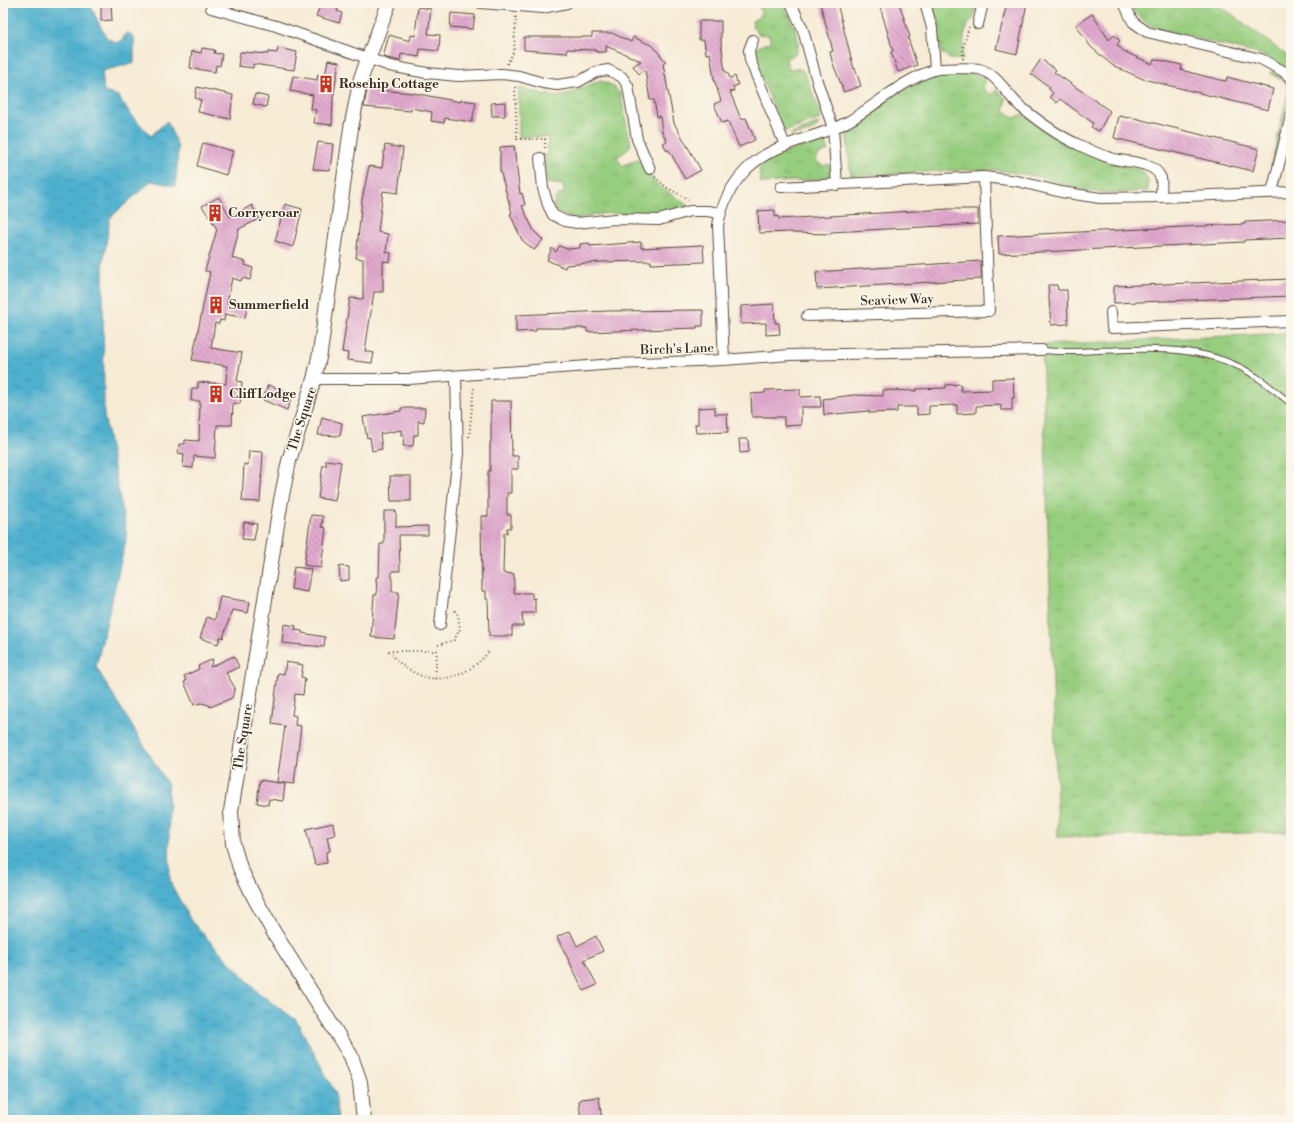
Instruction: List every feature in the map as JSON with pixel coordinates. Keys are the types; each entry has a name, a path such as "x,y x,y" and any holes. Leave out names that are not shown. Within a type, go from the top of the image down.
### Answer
{"main road":[{"name":"The Square","path":"364,1120 360,1082 351,1056 273,931 240,868 233,844 231,811 281,500 289,461 314,379 328,304 351,128 361,78 389,3"}],"street":[{"path":"481,3 542,8 567,3"},
{"path":"791,3 803,30 817,81 833,128 837,185"},
{"path":"925,3 932,28 935,69"},
{"path":"978,24 983,3"},
{"path":"1124,3 1133,22 1147,32 1261,59 1283,71 1291,78"},
{"path":"211,8 276,26 368,57 390,66 427,73 458,76 502,74 557,86 578,82 596,72 608,70 622,76 628,86 638,139 650,169"},
{"path":"753,40 749,50 750,60 785,145"},
{"path":"724,360 718,225 720,213 727,194 744,171 762,157 785,145 849,121 901,85 935,69 980,70 992,77 1020,107 1076,144 1111,158 1145,165 1154,169 1161,178 1161,196"},
{"path":"1272,192 1291,116"},
{"path":"540,158 543,188 548,205 553,215 565,221 577,224 615,219 659,220 690,211 720,213"},
{"path":"781,187 984,177 1017,181 1061,192 1100,198 1291,192"},
{"name":"Seaview Way","path":"807,316 988,311 984,177"},
{"path":"1111,312 1112,328 1291,321"},
{"name":"Birch's Lane","path":"314,379 395,380 615,364 724,360 790,355 1042,350"},
{"path":"440,625 458,453 456,376"}],"lane":[{"path":"1042,350 1062,353 1123,349 1177,350 1219,358 1255,375 1291,404"}],"path":[{"path":"502,74 514,51 517,6"},
{"path":"964,62 963,48 967,28 971,24 978,24"},
{"path":"515,76 516,139 545,139 545,153 540,158"},
{"path":"650,169 666,187 696,204 698,211"},
{"path":"435,679 438,651 389,652 402,666 413,673 435,679 444,679 463,673 479,662 490,650"}],"green space":[{"path":"757,3 782,3 788,14 795,28 798,42 798,49 795,54 786,59 789,70 798,68 805,73 820,112 820,119 784,132 752,55 757,48 771,42 769,35 758,34 753,27 752,21 759,17 761,12"},
{"path":"930,3 977,3 973,19 969,23 964,35 963,60 949,59 945,54 942,54 935,17"},
{"path":"1129,3 1214,3 1233,15 1291,59 1291,71 1262,55 1153,27 1136,14"},
{"path":"1272,71 1291,85 1274,166 1271,165 1289,88 1285,82 1270,73"},
{"path":"953,74 975,74 983,78 985,82 983,89 990,95 997,90 1006,99 1004,110 1014,118 1021,115 1025,116 1101,159 1143,171 1148,181 1148,191 1109,193 1086,191 1040,177 997,170 960,170 851,176 846,129 910,87 923,81"},
{"path":"602,81 612,85 620,93 631,145 626,151 617,157 622,166 637,159 644,164 655,183 690,207 658,216 610,213 590,215 576,220 558,213 553,206 558,196 564,193 563,185 547,183 543,157 547,156 548,137 519,137 519,88 557,97"},
{"path":"819,123 810,131 802,134 790,135"},
{"path":"820,142 826,145 828,150 818,155 816,161 823,166 829,164 830,175 827,179 761,183 759,171 763,164 787,152"},
{"path":"1291,333 1291,832 1058,837 1042,345"}],"water":[{"path":"3,3 89,3 106,37 116,43 122,40 127,32 134,37 134,63 102,71 104,92 118,96 132,116 151,136 167,121 178,147 176,186 151,181 110,218 103,264 104,415 127,536 96,667 168,785 170,882 191,921 259,993 296,1020 335,1092 338,1120 3,1120"}],"building":[{"path":"101,3 111,3 112,20 101,21"},
{"path":"325,3 339,3 337,11 342,13 339,23 316,16 321,4 324,6"},
{"path":"820,3 837,3 854,69 855,68 861,86 844,92 832,61 830,52 833,51"},
{"path":"879,3 899,3 917,65 898,72 891,52 893,51"},
{"path":"1007,3 1027,3 1017,54 996,49"},
{"path":"418,7 431,9 428,34 440,35 439,51 420,49 419,57 401,54 400,61 383,57 389,35 410,41 411,35 415,36"},
{"path":"451,13 475,15 473,29 450,27"},
{"path":"1092,14 1109,40 1114,35 1120,41 1117,45 1125,52 1152,64 1154,59 1182,65 1181,70 1220,80 1226,81 1227,77 1273,89 1268,110 1143,79 1112,65 1091,47 1076,25"},
{"path":"699,21 721,21 721,42 725,72 727,72 730,78 735,76 738,85 733,87 734,91 730,92 741,119 746,118 755,140 739,147 728,121 722,123 714,104 721,101 714,79 710,53 706,54 704,40 699,40"},
{"path":"592,33 612,33 631,42 633,37 653,46 666,62 663,64 674,123 701,170 685,179 669,150 667,151 663,143 667,141 662,132 660,116 657,117 654,100 650,100 645,70 639,74 633,66 641,61 606,46 606,52 596,52 596,50 567,49 567,53 524,50 524,37 592,37"},
{"path":"202,48 215,50 214,53 222,54 220,66 216,65 215,72 190,68 192,51 201,53"},
{"path":"278,48 297,52 294,70 253,64 253,68 238,66 240,52 268,54 268,52 277,53"},
{"path":"1041,59 1056,70 1054,72 1110,111 1099,131 1091,127 1093,123 1060,99 1057,103 1050,97 1053,93 1049,89 1050,87 1031,74"},
{"path":"328,60 339,62 333,98 332,125 314,123 316,110 311,109 313,95 290,91 293,76 317,80 318,74 325,76"},
{"path":"197,87 233,95 230,119 198,112 201,100 195,98"},
{"path":"367,89 413,93 461,102 461,100 476,102 472,122 445,118 444,123 431,121 432,112 411,108 411,111 364,107"},
{"path":"255,94 268,97 266,107 253,104"},
{"path":"505,102 505,116 492,116 491,103"},
{"path":"1119,116 1130,117 1259,149 1253,171 1114,138"},
{"path":"318,142 333,144 330,170 313,169"},
{"path":"203,143 233,151 226,175 197,166"},
{"path":"385,145 403,148 398,193 383,191 378,232 388,234 386,252 391,253 390,262 383,261 383,292 374,292 365,351 374,353 372,363 347,360 348,353 342,352 350,298 363,299 363,259 356,258 362,200 369,166 382,168"},
{"path":"514,146 520,194 522,193 525,205 522,206 534,231 543,240 534,250 522,240 510,214 512,213 500,170 500,147"},
{"path":"219,197 230,217 252,205 259,219 239,229 232,258 246,262 245,265 253,268 250,280 242,278 241,281 232,278 227,303 247,307 245,318 225,314 224,321 220,320 219,324 215,323 211,348 242,353 237,381 242,382 240,404 233,403 232,425 217,425 215,458 194,456 193,468 183,467 184,454 178,453 179,444 185,444 185,440 199,441 200,401 191,401 192,388 198,388 198,382 226,384 227,366 192,360 210,272 205,271 217,229 202,206"},
{"path":"285,204 302,209 293,247 275,241"},
{"path":"948,209 978,209 978,224 831,232 831,234 792,232 759,233 758,211 775,210 775,217 778,216 779,219"},
{"path":"1291,220 1291,238 1244,240 1244,242 999,254 998,236 1245,224 1245,222"},
{"path":"641,242 641,248 703,245 704,262 651,264 651,261 600,262 566,265 565,268 547,260 552,248 556,252 559,246 567,249 580,248 580,244 589,243 590,246"},
{"path":"981,261 981,279 817,289 816,272"},
{"path":"1291,279 1291,296 1114,303 1114,286"},
{"path":"1048,285 1057,285 1058,290 1067,290 1068,324 1051,325"},
{"path":"774,304 775,323 779,323 780,334 766,335 766,323 741,324 741,306"},
{"path":"703,310 703,326 697,326 697,328 587,332 587,328 536,328 536,331 516,332 516,315 608,311"},
{"path":"1013,378 1014,398 1012,398 1012,410 1001,410 1001,405 976,406 976,413 957,414 957,405 929,406 929,414 917,415 917,407 897,407 897,412 869,413 869,411 824,415 823,399 853,395 883,396 883,390 916,391 916,389 946,388 946,385 961,384 961,391 992,390 992,379"},
{"path":"268,385 293,394 287,410 263,400"},
{"path":"800,389 800,397 820,396 821,407 801,407 801,425 784,426 784,417 752,417 751,394 765,393 765,390"},
{"path":"491,401 511,401 512,456 518,456 518,469 511,469 511,493 507,493 507,515 511,515 511,528 507,528 507,533 504,533 503,573 514,574 514,593 532,593 532,599 535,598 535,613 522,613 523,626 512,626 512,636 489,636 488,599 486,599 486,591 482,591 481,516 488,516"},
{"path":"715,407 715,414 727,414 728,432 696,433 695,424 698,424 698,408"},
{"path":"401,408 425,408 424,422 418,421 418,435 414,435 413,446 403,446 404,435 401,435 401,430 380,434 382,449 372,451 370,437 367,438 363,417 401,411"},
{"path":"322,417 342,423 340,436 318,435"},
{"path":"739,439 748,439 749,452 740,453"},
{"path":"249,451 263,452 260,502 242,501 244,464 248,465"},
{"path":"326,460 341,462 335,501 318,498 323,465 326,466"},
{"path":"390,476 411,476 411,501 391,501"},
{"path":"384,511 396,511 396,527 428,526 428,535 399,535 400,571 392,571 392,592 399,592 394,639 371,637 374,595 377,595 376,577 379,577 380,544 384,544"},
{"path":"311,515 323,516 322,527 326,528 321,568 304,565"},
{"path":"244,522 257,524 254,540 242,539"},
{"path":"339,566 349,567 349,580 340,581"},
{"path":"294,567 311,569 307,592 291,589"},
{"path":"220,597 250,602 248,613 232,610 223,638 220,637 218,644 200,638 207,617 215,620"},
{"path":"284,624 296,626 295,630 302,631 302,633 325,637 324,647 282,643"},
{"path":"234,656 239,667 226,673 235,688 232,698 210,707 209,705 201,703 194,705 184,682 186,681 184,676 199,669 198,666 213,659 210,667"},
{"path":"286,662 303,665 301,677 305,678 303,695 295,694 292,715 296,716 295,725 301,726 294,784 277,782 285,726 272,724 278,673 284,674"},
{"path":"260,780 285,784 283,801 269,799 268,805 257,803"},
{"path":"333,823 335,835 327,837 330,851 326,852 327,863 315,865 306,829"},
{"path":"570,931 577,946 596,936 603,951 584,960 597,985 584,991 557,937"},
{"path":"599,1097 602,1120 581,1120 579,1101 582,1099"}],"place":[{"name":"Rosehip Cottage","path":"326,84"},
{"name":"Corrycroar","path":"215,213"},
{"name":"Summerfield","path":"216,305"},
{"name":"Cliff Lodge","path":"216,394"}]}
